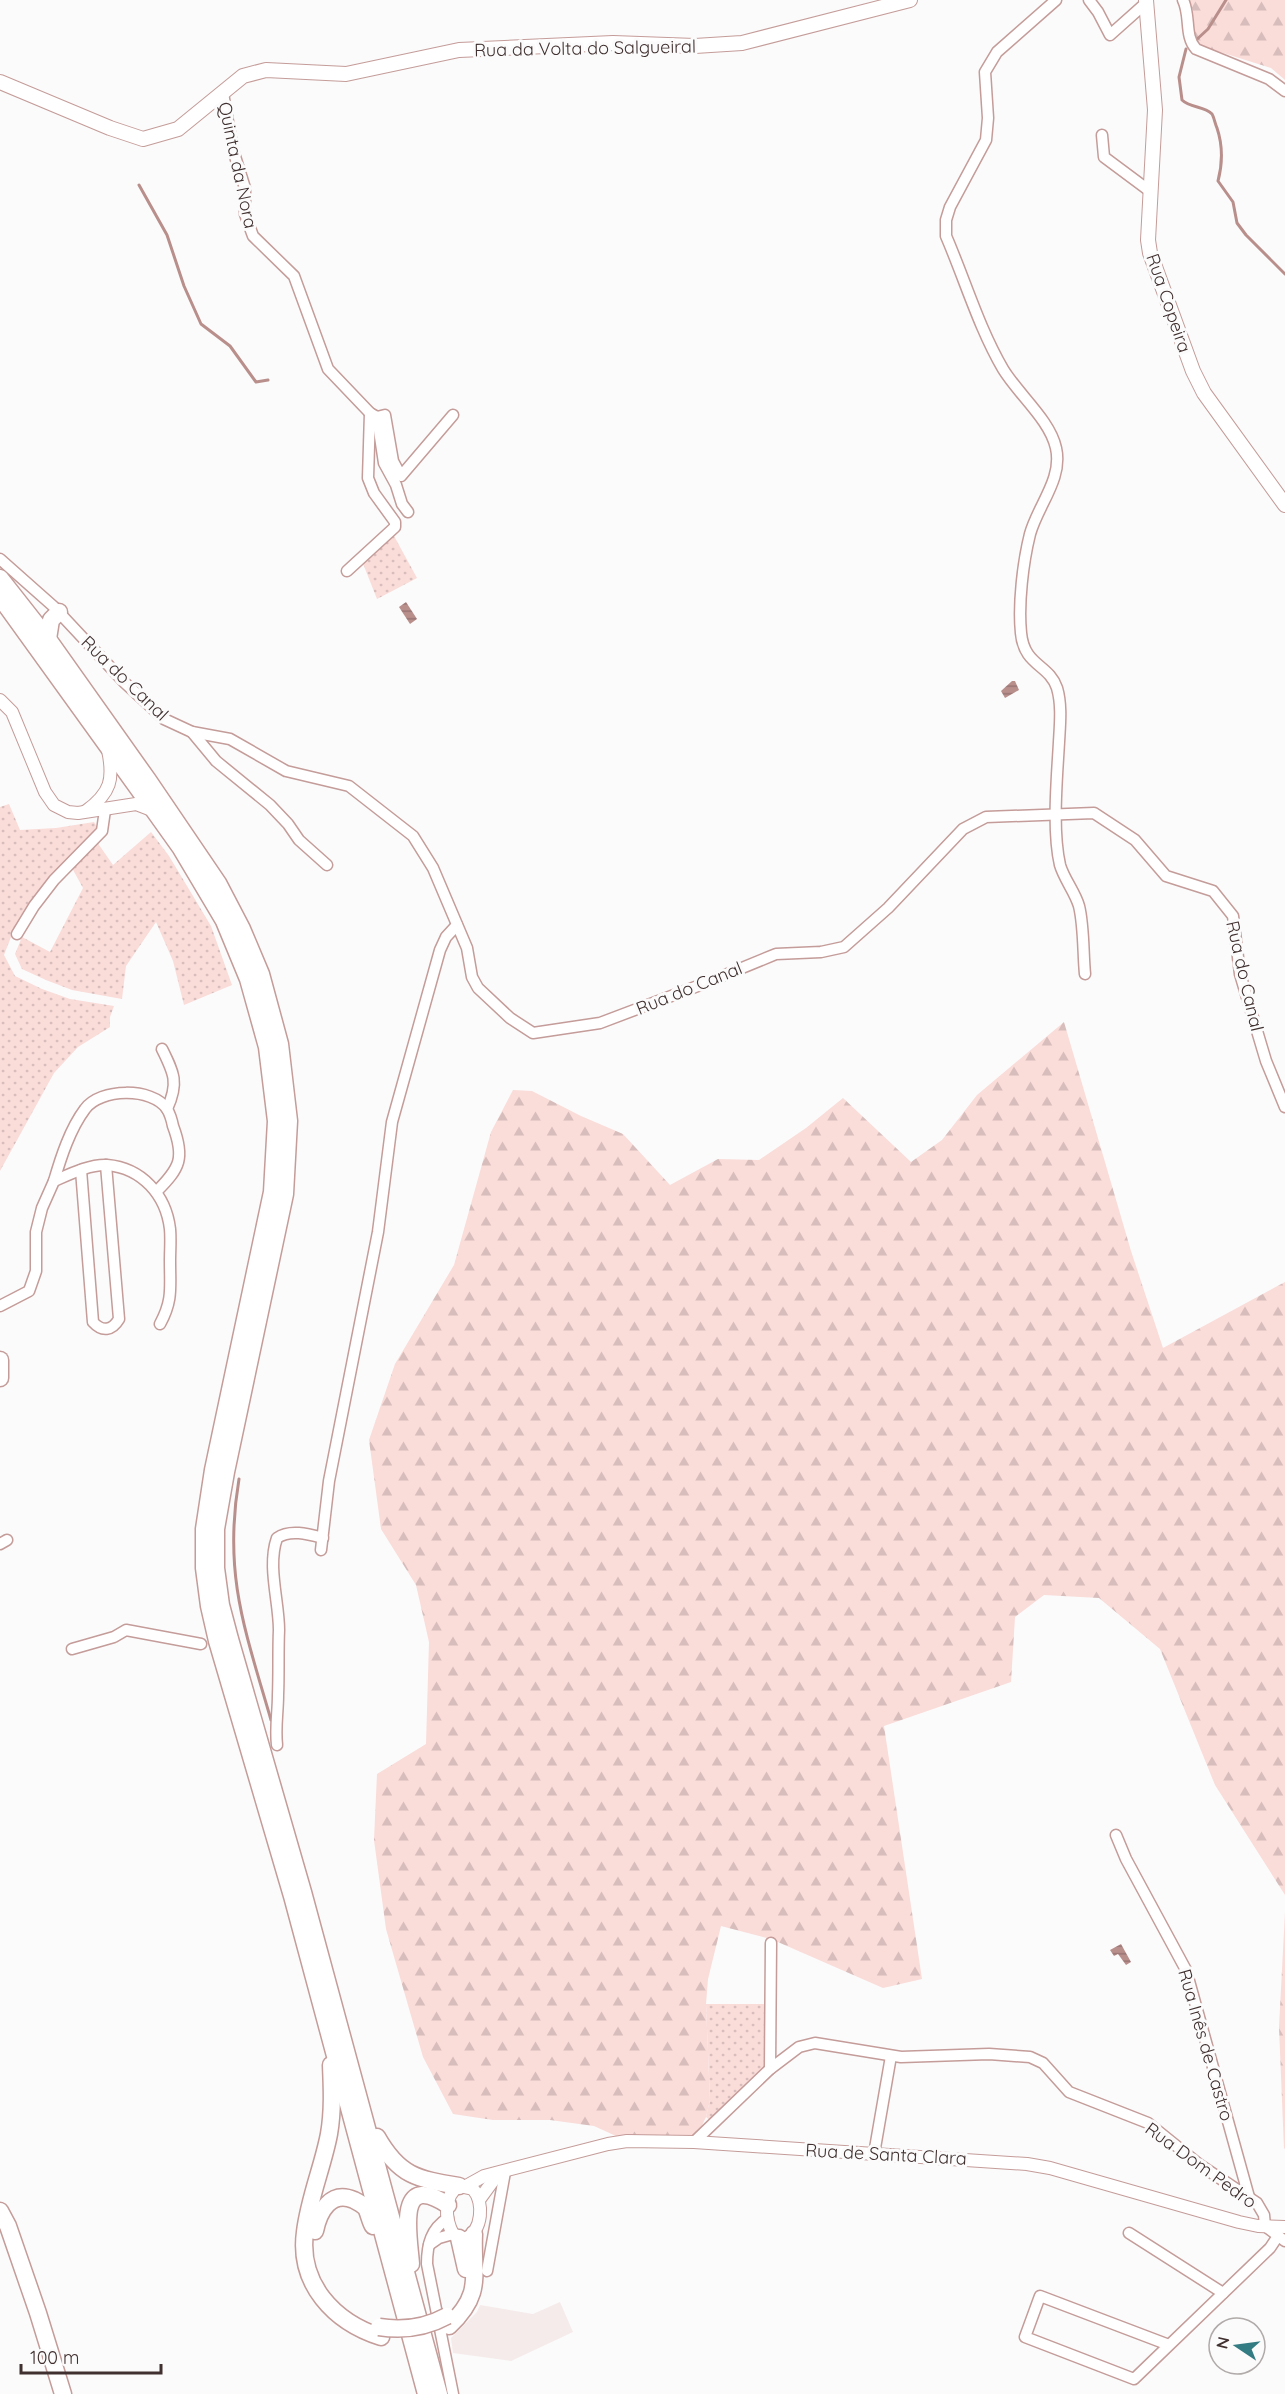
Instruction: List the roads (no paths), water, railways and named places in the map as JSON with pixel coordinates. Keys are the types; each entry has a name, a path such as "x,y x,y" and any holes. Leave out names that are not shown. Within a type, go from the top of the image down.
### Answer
{"main road":[{"name":"Rua da Volta do Salgueiral","path":"0,82 110,128 143,139 178,129 243,76 266,70 346,74 459,50 613,43 695,46 742,43 910,0"},
{"name":"Rua Copeira","path":"1147,1 1155,110 1148,240 1150,254 1193,371 1204,393 1285,505"},
{"path":"0,578 30,614 148,780 230,905 261,974 280,1044 289,1121 285,1194 226,1472 216,1529 216,1568 221,1605 230,1639 365,2115 439,2394"},
{"path":"0,597 180,847 224,921 248,979 267,1047 276,1121 272,1192 213,1470 204,1529 204,1568 217,1641 292,1896 426,2394"},
{"path":"30,614 46,614 56,609"},
{"path":"48,639 51,620 56,609"},
{"path":"0,1360 0,1378"},
{"path":"330,2040 332,2106 329,2133 305,2233 305,2256 315,2286 326,2303 356,2329 380,2332 448,2321 466,2284 462,2235"},
{"path":"365,2115 388,2156 400,2168 419,2179 463,2186"},
{"path":"414,2301 407,2218 410,2204 416,2197 423,2194 448,2212"},
{"path":"380,2332 354,2316 331,2295 321,2279 313,2247 320,2212 328,2202 339,2197 358,2201 366,2208 371,2222 386,2247"},
{"path":"0,2211 8,2226 63,2394"}],"street":[{"path":"1056,0 997,52 985,72 988,118 986,140 950,207 946,220 946,236 990,344 1004,371 1048,428 1056,448 1056,472 1030,536 1021,602 1021,634 1026,652 1036,665 1051,674 1057,688 1060,715 1056,815 1060,866 1079,906 1085,974"},
{"path":"1089,0 1110,35 1147,1"},
{"path":"1182,0 1188,10 1189,42 1196,49 1269,80 1285,91"},
{"name":"Quinta da Nora","path":"223,93 232,150 245,188 245,214 253,236 294,276 328,369 373,415 385,415 393,461 401,476 453,415"},
{"path":"1102,135 1104,157 1152,192"},
{"path":"373,415 384,463 396,485 402,504 408,512"},
{"path":"347,571 395,527 395,522 374,494 368,478 373,415"},
{"name":"Rua do Canal","path":"0,559 56,609 125,683 164,719 192,732 230,739 286,771 349,786 413,836 433,868 467,948 472,977 478,988 510,1018 532,1033 600,1023 776,954 821,952 844,947 888,908 963,830 986,817 1094,813 1135,840 1166,876 1213,891 1233,916 1240,974 1266,1061 1285,1107"},
{"path":"0,700 12,712 45,792 54,805 68,812 78,813 136,804 155,812"},
{"path":"192,732 216,761 270,805 299,840 327,865"},
{"path":"86,811 106,792 111,777 112,770 106,742"},
{"path":"17,934 34,906 54,880 102,831 105,810"},
{"path":"321,1550 329,1481 378,1232 392,1122 440,950 446,937 457,925"},
{"path":"162,1049 175,1083 167,1109"},
{"path":"0,1306 28,1291 36,1271 36,1232 42,1208 61,1159 85,1108 99,1098 132,1092 158,1102 167,1109 181,1154 176,1167 157,1191"},
{"path":"54,1181 81,1170 106,1165 123,1169 143,1178 157,1191 170,1228 170,1306 160,1324"},
{"path":"81,1170 93,1322 99,1328 107,1330 114,1327 119,1319 106,1165"},
{"path":"277,1745 275,1732 279,1628 274,1569 275,1542 284,1534 301,1533 323,1538"},
{"path":"72,1649 114,1637 126,1630 201,1644"},
{"name":"Rua Inês de Castro","path":"1116,1835 1125,1859 1186,1970 1249,2197"},
{"path":"770,2068 771,1943"},
{"name":"Rua Dom Pedro","path":"694,2142 770,2068 800,2047 815,2043 901,2057 989,2054 1030,2057 1043,2063 1069,2092 1149,2123 1200,2165 1249,2197 1263,2211 1267,2226"},
{"path":"874,2154 891,2056"},
{"name":"Rua de Santa Clara","path":"463,2186 477,2178 627,2141 694,2142 999,2161 1050,2168 1239,2222 1267,2226 1283,2235"},
{"path":"479,2200 502,2173"},
{"path":"487,2271 502,2173"},
{"path":"428,2246 439,2238 462,2235 478,2226 479,2200 473,2189 463,2186 453,2190 448,2212 433,2231 428,2246 427,2264 453,2394"},
{"path":"448,2212 462,2235"},
{"path":"1129,2233 1222,2293"},
{"path":"1169,2345 1040,2296 1024,2337 1134,2379 1283,2235"}],"waterway":[{"path":"1194,42 1208,29 1226,0"},
{"path":"1186,49 1179,77 1182,100 1212,114 1221,148 1218,181 1233,202 1237,223 1285,274"},
{"path":"139,185 167,235 184,286 201,324 230,346 256,382 268,380"},
{"path":"239,1479 235,1513 235,1573 245,1629 271,1720"}]}
